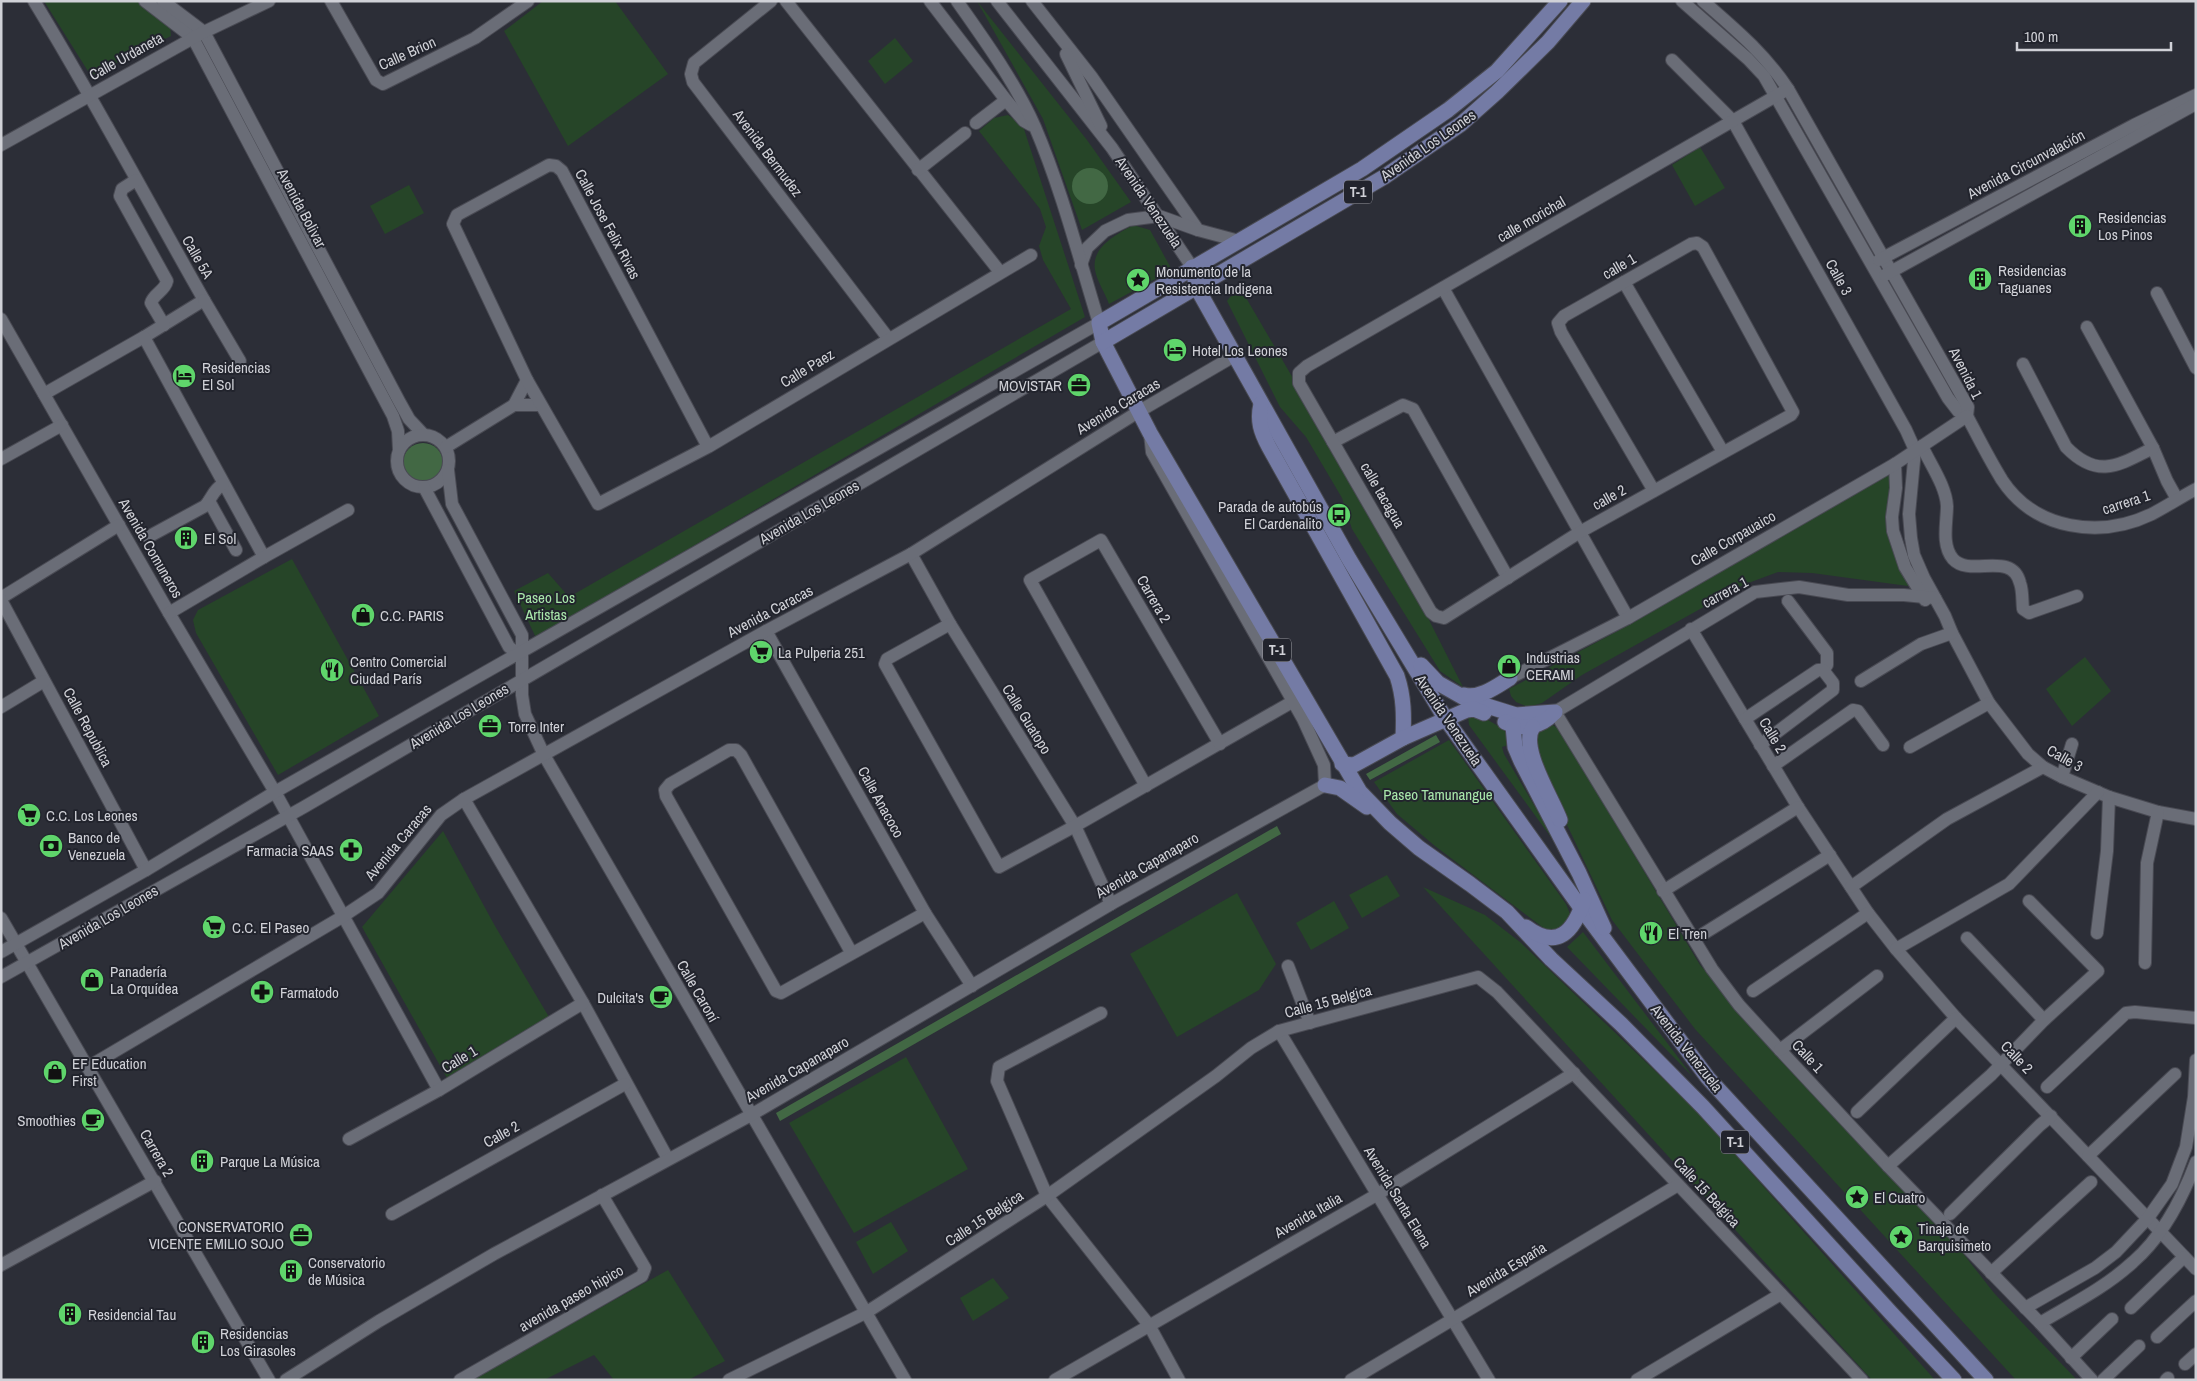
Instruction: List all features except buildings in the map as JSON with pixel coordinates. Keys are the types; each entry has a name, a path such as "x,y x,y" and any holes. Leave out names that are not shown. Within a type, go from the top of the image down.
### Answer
{"main road":[{"name":"Avenida Los Leones","path":"1099,323 1362,169 1448,110 1496,70 1560,1"},
{"name":"Avenida Los Leones","path":"1103,342 1384,177 1461,124 1548,42 1583,1"},
{"name":"Avenida Venezuela","path":"1192,267 1197,288 1260,404 1349,559 1446,718 1581,908 1708,1078 1986,1380"},
{"name":"Avenida Venezuela","path":"1099,323 1103,342 1138,412 1360,792 1390,823 1419,848 1507,912 1551,959 1621,1024 1703,1107 1954,1380"},
{"path":"1260,404 1260,429 1269,447 1397,676 1404,704 1403,738"},
{"path":"1349,559 1380,601 1424,669 1438,683 1468,700 1516,715 1555,712"},
{"path":"1456,693 1469,696 1482,694 1510,678"},
{"path":"1342,764 1354,765 1403,738 1467,710 1474,709 1513,726 1533,727 1548,719 1555,712"},
{"path":"1513,726 1515,747 1521,761 1626,969"},
{"path":"1533,727 1528,739 1532,758 1560,817 1579,873"},
{"path":"1324,785 1340,788 1390,823"},
{"path":"1507,912 1536,934 1556,937 1566,933 1575,924 1587,890"}],"street":[{"name":"Calle 5A","path":"34,1 90,94 204,300 144,337 44,394"},
{"name":"Avenida Bolivar","path":"145,1 198,35 394,416 400,472 410,484 424,487"},
{"name":"Avenida Bolivar","path":"164,1 198,35 409,419 424,435 434,437 446,447"},
{"name":"Calle Urdaneta","path":"1,145 198,35 269,1"},
{"name":"Calle Brion","path":"331,1 376,80 382,84 475,38 528,1"},
{"name":"Avenida Bermudez","path":"772,1 694,63 691,74 693,82 888,338"},
{"path":"786,1 1000,272"},
{"path":"930,1 1006,100 1024,121 1035,127"},
{"name":"Avenida Venezuela","path":"957,1 994,54 1035,127 1059,191 1099,323"},
{"name":"Avenida Venezuela","path":"997,1 1112,148 1192,267"},
{"name":"Avenida Venezuela","path":"1032,1 1091,76 1198,230 1239,241"},
{"name":"Avenida 1","path":"1682,1 1748,59 1764,76 1873,264 1886,274 1968,407 1967,416"},
{"name":"Avenida 1","path":"1703,1 1758,49 1771,63 1788,89 1884,258 1886,274"},
{"path":"1056,32 1112,148"},
{"name":"Calle 3","path":"1672,60 1733,121 1901,421 1944,492 1947,508 1946,538 1949,552 1955,561 1964,564 2000,565 2009,568 2016,573 2020,582 2023,610 2029,613 2078,596"},
{"name":"calle morichal","path":"1299,383 1299,373 1307,366 1788,89"},
{"name":"Avenida Circunvalación","path":"1873,264 2134,125 2196,95"},
{"path":"976,123 1006,100"},
{"name":"Avenida Circunvalación","path":"1886,274 2196,104"},
{"path":"918,170 965,133"},
{"name":"Calle Jose Felix Rivas","path":"598,504 527,380 454,224 454,219 457,215 549,165 556,166 562,171 708,447"},
{"path":"136,180 122,188 120,196 167,281 166,285 152,299 152,303 164,325"},
{"path":"1081,265 1087,248 1105,230 1128,220 1159,216 1198,230"},
{"name":"calle 1","path":"1654,491 1561,332 1558,323 1564,316 1697,242 1703,247 1793,412"},
{"name":"Calle Paez","path":"598,504 708,447 888,338 1031,255"},
{"path":"1624,282 1723,452"},
{"path":"1443,288 1628,618"},
{"path":"2157,293 2196,368"},
{"path":"204,300 240,361"},
{"name":"Avenida Los Leones","path":"1,952 146,870 275,792 520,655 1099,323"},
{"name":"Avenida Comuneros","path":"3,326 275,792 286,816 439,1090"},
{"path":"2087,327 2153,448 2177,499"},
{"path":"144,337 264,557"},
{"name":"Avenida Los Leones","path":"1,977 286,816 1103,342"},
{"name":"Avenida Caracas","path":"88,1068 342,917 378,893 441,815 464,799 766,631 911,554 1138,412 1234,356"},
{"path":"2023,364 2066,447 2076,457 2090,464 2108,468 2123,463 2153,448"},
{"path":"520,655 522,635 452,504 448,470 449,457 446,447 514,405 527,380"},
{"name":"calle tacagua","path":"1299,383 1431,612 1436,616 1444,618"},
{"path":"514,405 540,405"},
{"path":"1333,442 1403,405 1413,409 1508,578"},
{"name":"calle 2","path":"1444,618 1580,532 1793,412"},
{"name":"Calle Corpauaico","path":"1510,678 1628,618 1895,464 1967,416"},
{"name":"carrera 1","path":"1967,416 2003,481 2027,508 2068,526 2110,528 2152,514 2196,489"},
{"path":"1,459 62,425"},
{"path":"1150,433 1152,452 1303,719 1324,765 1324,785"},
{"path":"399,450 412,437 424,435"},
{"path":"1918,448 1909,514 1910,538 1920,570 1952,633"},
{"path":"1895,464 1896,488 1892,517 1893,531 1905,567 1922,597 1952,633"},
{"path":"448,470 439,482 424,487 509,647 520,655"},
{"path":"148,537 205,506 212,493 223,484"},
{"path":"209,501 236,550"},
{"path":"169,613 348,510"},
{"path":"1,599 120,525"},
{"name":"Carrera 2","path":"1146,786 1030,580 1101,540 1220,744"},
{"name":"Calle Guatopo","path":"911,554 950,624 1075,826 1111,904"},
{"name":"carrera 1","path":"1555,712 1691,629 1756,592 1799,587 1848,595 1935,598"},
{"name":"Calle Republica","path":"1,599 146,870"},
{"path":"1745,719 1813,672 1823,670 1827,665 1827,653 1788,601"},
{"path":"950,624 887,659 885,664 999,867 1075,826 1292,702"},
{"name":"Calle 2","path":"1691,629 1798,807 1868,913 1896,949 1956,1018 2052,1116 2196,1269"},
{"name":"Calle Anacoco","path":"766,631 925,913 972,986"},
{"path":"1861,681 1921,644 1952,633"},
{"name":"Calle 3","path":"1952,633 1988,703 2028,754 2043,767 2104,794 2158,812 2196,819"},
{"name":"Calle Caroní","path":"520,655 525,714 544,755 750,1115 867,1312 905,1380"},
{"path":"1760,745 1833,690 1833,683 1823,670"},
{"path":"1,707 44,681"},
{"path":"1910,747 1988,703"},
{"path":"1773,766 1853,710 1858,711 1883,745"},
{"name":"Calle 1","path":"1555,712 1663,891 1712,969 1739,1005 1888,1166 2040,1322 2092,1380"},
{"path":"2062,777 2072,744"},
{"path":"850,952 741,755 736,750 729,750 670,784 665,790 666,796 772,988 781,993 850,952 925,913"},
{"path":"1851,886 1947,820 2043,767"},
{"name":"Avenida Capanaparo","path":"286,1380 379,1321 494,1254 750,1115 1111,904 1324,785"},
{"path":"2097,933 2107,851 2104,794"},
{"path":"1896,949 2009,884 2104,794"},
{"path":"464,799 583,1003 625,1084 668,1159"},
{"path":"1663,891 1798,807"},
{"path":"2145,963 2147,863 2158,812"},
{"path":"1703,934 1830,855"},
{"name":"calle 2","path":"1888,1166 2001,1064 2044,1020 2098,971 2028,901"},
{"path":"1753,991 1868,913"},
{"name":"Carrera 2","path":"1,918 269,1380"},
{"path":"1967,938 2044,1020"},
{"path":"1288,966 1310,1023"},
{"path":"1780,1050 1877,976"},
{"name":"Calle 15 Belgica","path":"729,1380 867,1312 1047,1196 1216,1076 1251,1048 1279,1031 1478,977 1497,992 1862,1380"},
{"name":"Calle 1","path":"349,1139 439,1090 583,1003"},
{"path":"2047,1087 2126,1013 2135,1012 2196,1018"},
{"path":"1101,1013 1000,1066 997,1081 1047,1196 1149,1325 1179,1380"},
{"path":"1857,1112 1956,1018"},
{"name":"Avenida Santa Elena","path":"1279,1031 1489,1380"},
{"path":"2025,1308 2095,1268 2127,1242 2148,1218 2172,1184 2186,1147 2194,1097 2196,1060"},
{"name":"Avenida Italia","path":"1055,1380 1378,1194 1574,1073"},
{"path":"2088,1156 2175,1074"},
{"name":"Calle 2","path":"392,1214 625,1084"},
{"path":"1950,1214 2040,1125 2052,1116"},
{"path":"2040,1322 2082,1298 2119,1274 2135,1261 2160,1231 2185,1190 2195,1165"},
{"path":"1,1265 155,1181"},
{"path":"1991,1273 2091,1182"},
{"name":"Avenida España","path":"1351,1380 1678,1185"},
{"name":"avenida paseo hipico","path":"460,1380 645,1273 645,1268 602,1195"},
{"path":"2131,1308 2184,1257"},
{"path":"1637,1380 1781,1294"},
{"path":"2157,1338 2196,1301"},
{"path":"2071,1358 2112,1320"},
{"path":"2103,1380 2139,1346"},
{"path":"2185,1364 2196,1354"}],"green space":[{"path":"44,1 137,1 170,25 171,36 91,76"},
{"path":"543,1 615,1 668,74 568,146 504,31"},
{"path":"977,1 1087,140 1131,202 1082,230 1043,119"},
{"path":"895,38 913,61 885,84 868,61"},
{"name":"Paseo Los Artistas","path":"1008,115 1023,126 1085,317 536,638 514,591 548,573 569,597 1071,309 1043,260 1039,246 1046,227 1040,209 979,131 994,118"},
{"path":"1700,147 1725,188 1695,206 1672,165"},
{"path":"409,185 424,213 385,234 370,206"},
{"path":"1133,225 1150,230 1172,270 1109,304 1095,270 1097,255 1106,243"},
{"path":"1240,292 1245,296 1423,601 1430,622 1463,687 1440,671 1352,529 1342,498 1306,437 1280,407 1227,301 1230,297"},
{"path":"1886,472 1895,486 1891,503 1886,510 1889,534 1907,577 1908,586 1812,573 1778,572 1743,585 1582,675 1542,703 1528,707 1516,702 1511,696 1509,689 1627,626"},
{"path":"292,559 379,716 278,775 196,633 193,620 198,610"},
{"path":"2085,657 2111,691 2072,726 2046,689"},
{"path":"1478,714 1508,732 1508,745 1502,747 1504,754 1561,851 1469,725 1468,715"},
{"path":"1551,724 1559,729 1700,965 1958,1247 1994,1293 2077,1380 2016,1380 1695,1029 1612,920 1534,755 1537,729"},
{"name":"Paseo Tamunangue","path":"1449,740 1566,904 1570,914 1567,926 1559,932 1545,929 1435,846 1397,814 1374,782"},
{"path":"443,831 495,926 549,1017 447,1078 362,927"},
{"path":"1387,875 1400,896 1362,918 1349,895"},
{"path":"1423,887 1485,915 1520,942 1693,1107 1935,1380 1872,1380"},
{"path":"1237,893 1276,964 1259,990 1177,1037 1130,954"},
{"path":"1334,901 1349,928 1311,950 1296,923"},
{"path":"1583,932 1693,1077 1567,947"},
{"path":"906,1057 968,1169 854,1233 789,1123"},
{"path":"891,1222 908,1251 873,1274 856,1242"},
{"path":"668,1270 725,1361 688,1380 614,1380 594,1355 544,1380 471,1380"},
{"path":"993,1278 1009,1298 973,1321 960,1298"}],"shaded area":[{"path":"1090,168 1102,174 1108,186 1102,198 1090,204 1078,198 1072,186 1078,174"},
{"path":"419,443 427,443 434,446 440,452 443,463 440,474 434,480 427,483 419,483 412,480 406,474 403,467 403,459 406,452 412,446"},
{"path":"1436,735 1440,742 1370,780 1366,774"},
{"path":"1277,826 1281,834 780,1121 776,1113"}],"place":[{"name":"Residencias Los Pinos","path":"2080,226"},
{"name":"Residencias Taguanes","path":"1980,279"},
{"name":"Monumento de la Resistencia Indigena","path":"1138,280"},
{"name":"Hotel Los Leones","path":"1175,350"},
{"name":"Residencias El Sol","path":"184,376"},
{"name":"MOVISTAR","path":"1079,385"},
{"name":"Parada de autobús El Cardenalito","path":"1339,515"},
{"name":"El Sol","path":"186,538"},
{"name":"C.C. PARIS","path":"363,615"},
{"name":"La Pulperia 251","path":"761,652"},
{"name":"Industrias CERAMI","path":"1509,666"},
{"name":"Centro Comercial Ciudad París","path":"332,670"},
{"name":"Torre Inter","path":"490,726"},
{"name":"C.C. Los Leones","path":"29,815"},
{"name":"Banco de Venezuela","path":"51,846"},
{"name":"Farmacia SAAS","path":"351,850"},
{"name":"C.C. El Paseo","path":"214,927"},
{"name":"El Tren","path":"1651,933"},
{"name":"Panadería La Orquídea","path":"92,980"},
{"name":"Farmatodo","path":"262,992"},
{"name":"Dulcita's","path":"661,997"},
{"name":"EF Education First","path":"55,1072"},
{"name":"Smoothies","path":"93,1120"},
{"name":"Parque La Música","path":"202,1161"},
{"name":"El Cuatro","path":"1857,1197"},
{"name":"CONSERVATORIO VICENTE EMILIO SOJO","path":"301,1235"},
{"name":"Tinaja de Barquisimeto","path":"1901,1237"},
{"name":"Conservatorio de Música","path":"291,1271"},
{"name":"Residencial Tau","path":"70,1314"},
{"name":"Residencias Los Girasoles","path":"203,1342"}]}
